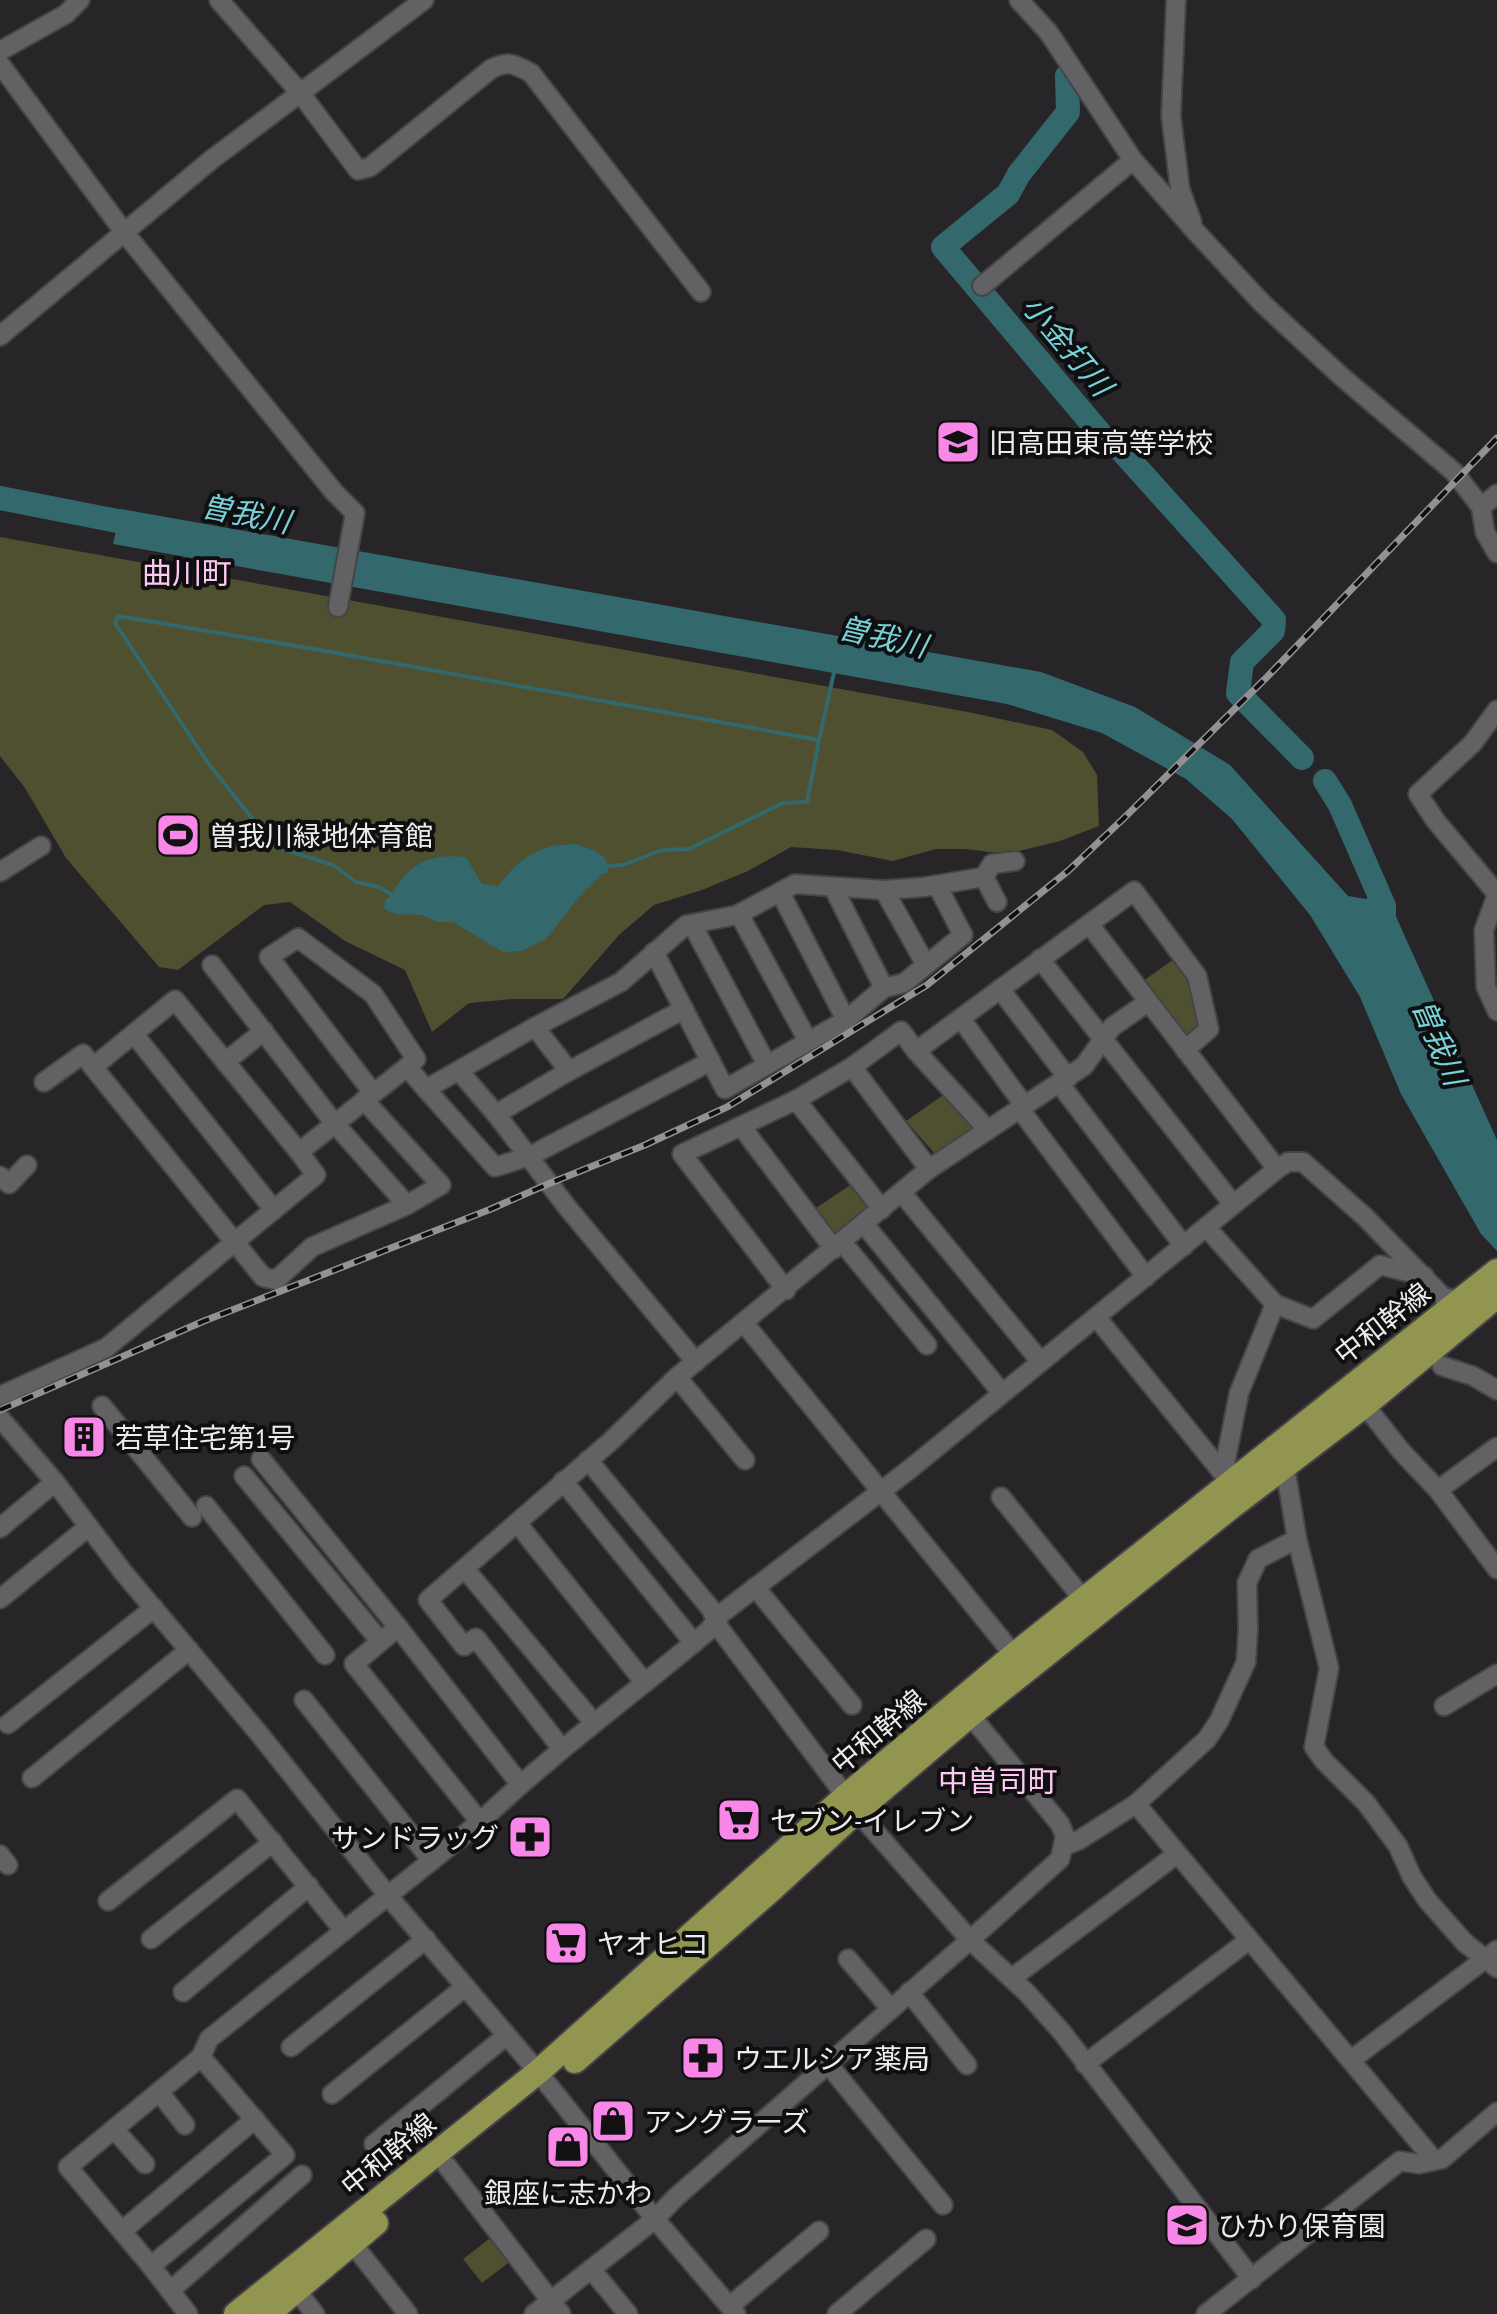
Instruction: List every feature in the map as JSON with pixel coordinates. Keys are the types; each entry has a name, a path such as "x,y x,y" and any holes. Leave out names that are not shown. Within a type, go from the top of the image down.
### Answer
{"main road":[{"name":"中和幹線","path":"236,2314 542,2079 771,1890 852,1804 1014,1655 1083,1599 1236,1490 1358,1396 1476,1301 1497,1271"},
{"name":"中和幹線","path":"852,1804 970,1715 1236,1490"},
{"name":"中和幹線","path":"268,2314 447,2166 542,2079"}],"street":[{"path":"0,51 66,14 80,0"},
{"path":"219,0 301,94 358,170 370,167 491,69 500,64 514,64 531,73 701,292"},
{"path":"0,336 211,160 424,0"},
{"path":"1019,0 1049,33 1133,160 1196,232 1263,304 1342,377 1454,472 1481,507 1485,532 1497,553"},
{"path":"1176,0 1171,116 1180,189 1196,232"},
{"path":"0,64 124,232 334,492 355,513 338,607"},
{"path":"982,286 1133,160"},
{"path":"1481,507 1497,494"},
{"path":"1497,710 1473,743 1418,794 1435,820 1497,894 1484,930 1486,987 1497,1011"},
{"path":"0,872 41,846"},
{"path":"426,1089 621,982 686,925 739,914 795,884 884,890 937,885 984,877 992,864 1015,861"},
{"path":"984,877 997,902"},
{"path":"654,952 725,1089 846,1020 884,988 904,983 963,935 937,885"},
{"path":"833,887 884,988"},
{"path":"884,890 926,965"},
{"path":"916,1051 1134,891 1197,976 1209,1029 1185,1050"},
{"path":"780,892 846,1020"},
{"path":"739,914 808,1041"},
{"path":"692,924 767,1065"},
{"path":"1089,924 1277,1169"},
{"path":"44,1082 83,1054 263,1277 276,1280 312,1247 407,1205 441,1185 369,1096 269,957 298,938 373,994 416,1059 407,1067 369,1096 299,1152"},
{"path":"1040,959 1233,1204"},
{"path":"212,965 335,1124 407,1205"},
{"path":"1000,989 1184,1246"},
{"path":"0,1396 106,1348 316,1175 175,1000 93,1067"},
{"path":"562,1749 476,1638 464,1646 428,1600 611,1441 677,1377 929,1169 1084,1066 1112,1027 1148,1002"},
{"path":"496,1114 684,1009"},
{"path":"961,1019 1146,1277"},
{"path":"535,1027 569,1071"},
{"path":"225,1062 264,1031"},
{"path":"786,1290 682,1154 796,1100 852,1067 901,1031 988,1130"},
{"path":"134,1034 274,1210"},
{"path":"407,1067 495,1167 530,1156 711,1061"},
{"path":"852,1067 929,1169"},
{"path":"459,1071 696,1362"},
{"path":"796,1100 882,1209"},
{"path":"741,1126 838,1246 927,1345"},
{"path":"188,2314 68,2167 201,2057 209,2039 480,1822 520,1784 708,1631 722,1613 880,1492 1277,1169 1288,1162 1303,1162 1365,1217 1443,1297 1476,1301"},
{"path":"0,1176 9,1184 27,1165"},
{"path":"902,1193 1041,1362"},
{"path":"864,1224 1002,1393"},
{"path":"1206,1227 1275,1304 1313,1319 1380,1265 1424,1276"},
{"path":"1236,1490 1225,1464 1239,1393 1275,1304"},
{"path":"1097,1318 1236,1490"},
{"path":"744,1323 1014,1655"},
{"path":"1442,1366 1473,1376 1497,1390"},
{"path":"677,1377 745,1460"},
{"path":"1358,1396 1401,1451 1494,1557"},
{"path":"102,1406 325,1655"},
{"path":"0,1418 7,1440 55,1482 123,1572 261,1736 389,1897 733,2310 819,2231"},
{"path":"1438,1490 1497,1447"},
{"path":"1278,1458 1329,1668 1314,1747 1366,1803 1398,1846 1427,1900 1465,1943 1493,1959"},
{"path":"261,1459 398,1627 520,1784"},
{"path":"588,1460 711,1609 720,1629 852,1804 970,1940 1012,1978 1061,2031 1252,2279"},
{"path":"244,1476 380,1641"},
{"path":"563,1481 694,1643"},
{"path":"0,1528 55,1482"},
{"path":"1001,1497 1083,1599"},
{"path":"517,1523 645,1683"},
{"path":"0,1599 88,1527"},
{"path":"1064,1846 1136,1804 1207,1739 1219,1721 1246,1662 1247,1583 1258,1559 1297,1539"},
{"path":"465,1569 594,1723"},
{"path":"755,1587 852,1705"},
{"path":"8,1724 154,1608"},
{"path":"398,1627 354,1664 480,1822"},
{"path":"32,1778 189,1650"},
{"path":"1444,1706 1497,1674"},
{"path":"304,1700 432,1861"},
{"path":"534,2314 556,2306 591,2269 655,2219 675,2198 1060,1859 1065,1836 1060,1824 970,1715"},
{"path":"108,1901 237,1799 344,1931"},
{"path":"1136,1804 1434,2160"},
{"path":"151,1939 273,1842"},
{"path":"1012,1978 1177,1854"},
{"path":"183,1992 309,1886"},
{"path":"291,2047 426,1939"},
{"path":"1085,2064 1249,1940"},
{"path":"848,1959 891,2009"},
{"path":"1351,2060 1476,1968 1493,1959"},
{"path":"332,2094 465,1987"},
{"path":"909,1992 967,2065"},
{"path":"374,2144 506,2036"},
{"path":"151,2266 285,2155 201,2057"},
{"path":"828,2064 943,2205"},
{"path":"160,2093 185,2125"},
{"path":"1206,2314 1400,2161 1419,2164 1442,2159 1497,2112"},
{"path":"122,2231 255,2119"},
{"path":"114,2129 145,2164"},
{"path":"447,2166 556,2306"},
{"path":"171,2290 302,2175"},
{"path":"837,2314 926,2239"},
{"path":"352,2243 408,2314"},
{"path":"591,2269 628,2314"},
{"path":"296,2290 315,2314"}],"green space":[{"path":"0,537 968,712 1052,730 1083,752 1097,775 1099,826 1060,841 1007,854 936,849 893,861 837,850 791,847 748,871 654,905 620,934 563,999 469,1003 432,1032 405,970 345,941 290,902 264,905 178,970 159,967 66,858 25,788 0,756"},
{"path":"1177,957 1193,983 1200,1025 1187,1038 1143,981"},
{"path":"946,1093 979,1129 937,1156 906,1121"},
{"path":"852,1184 868,1202 867,1213 834,1240 813,1210"},
{"path":"493,2236 512,2260 482,2283 463,2259"}],"water":[{"path":"121,509 1041,672 1135,707 1230,765 1348,896 1366,899 1383,888 1497,1140 1497,1251 1481,1234 1401,1094 1360,997 1310,915 1232,819 1186,779 1102,733 1007,704 113,544"},
{"path":"576,844 596,851 606,859 608,873 602,874 580,896 546,939 522,951 503,952 453,922 437,922 422,915 396,914 384,909 386,899 405,876 428,860 446,856 466,857 482,884 498,886 532,854 551,847"}],"waterway":[{"name":"小金打川","path":"1067,76 1068,112 1019,174 1008,194 943,247 1104,438 1120,449 1274,620 1273,631 1242,662 1238,693 1302,758"},
{"name":"曽我川","path":"0,498 148,527"},
{"path":"392,895 379,887 356,882 333,865 274,846 208,763 115,623 118,616 819,740 807,802 783,803 689,849 662,850 623,865 607,866"},
{"path":"819,740 835,668"},
{"name":"小金打川","path":"1325,781 1340,805 1384,906 1384,921"}],"railway":[{"path":"0,1410 204,1321 645,1145 727,1107 927,985 1068,871 1123,819 1267,677 1497,438"}],"place":[{"name":"旧高田東高等学校","path":"958,442"},
{"name":"曽我川緑地体育館","path":"178,835"},
{"name":"若草住宅第1号","path":"84,1437"},
{"name":"セブン-イレブン","path":"739,1820"},
{"name":"サンドラッグ","path":"530,1837"},
{"name":"ヤオヒコ","path":"566,1943"},
{"name":"ウエルシア薬局","path":"703,2058"},
{"name":"アングラーズ","path":"613,2121"},
{"name":"銀座に志かわ","path":"568,2147"},
{"name":"ひかり保育園","path":"1187,2225"}],"district":[{"name":"曲川町","path":"187,572"},
{"name":"中曽司町","path":"998,1780"}]}
